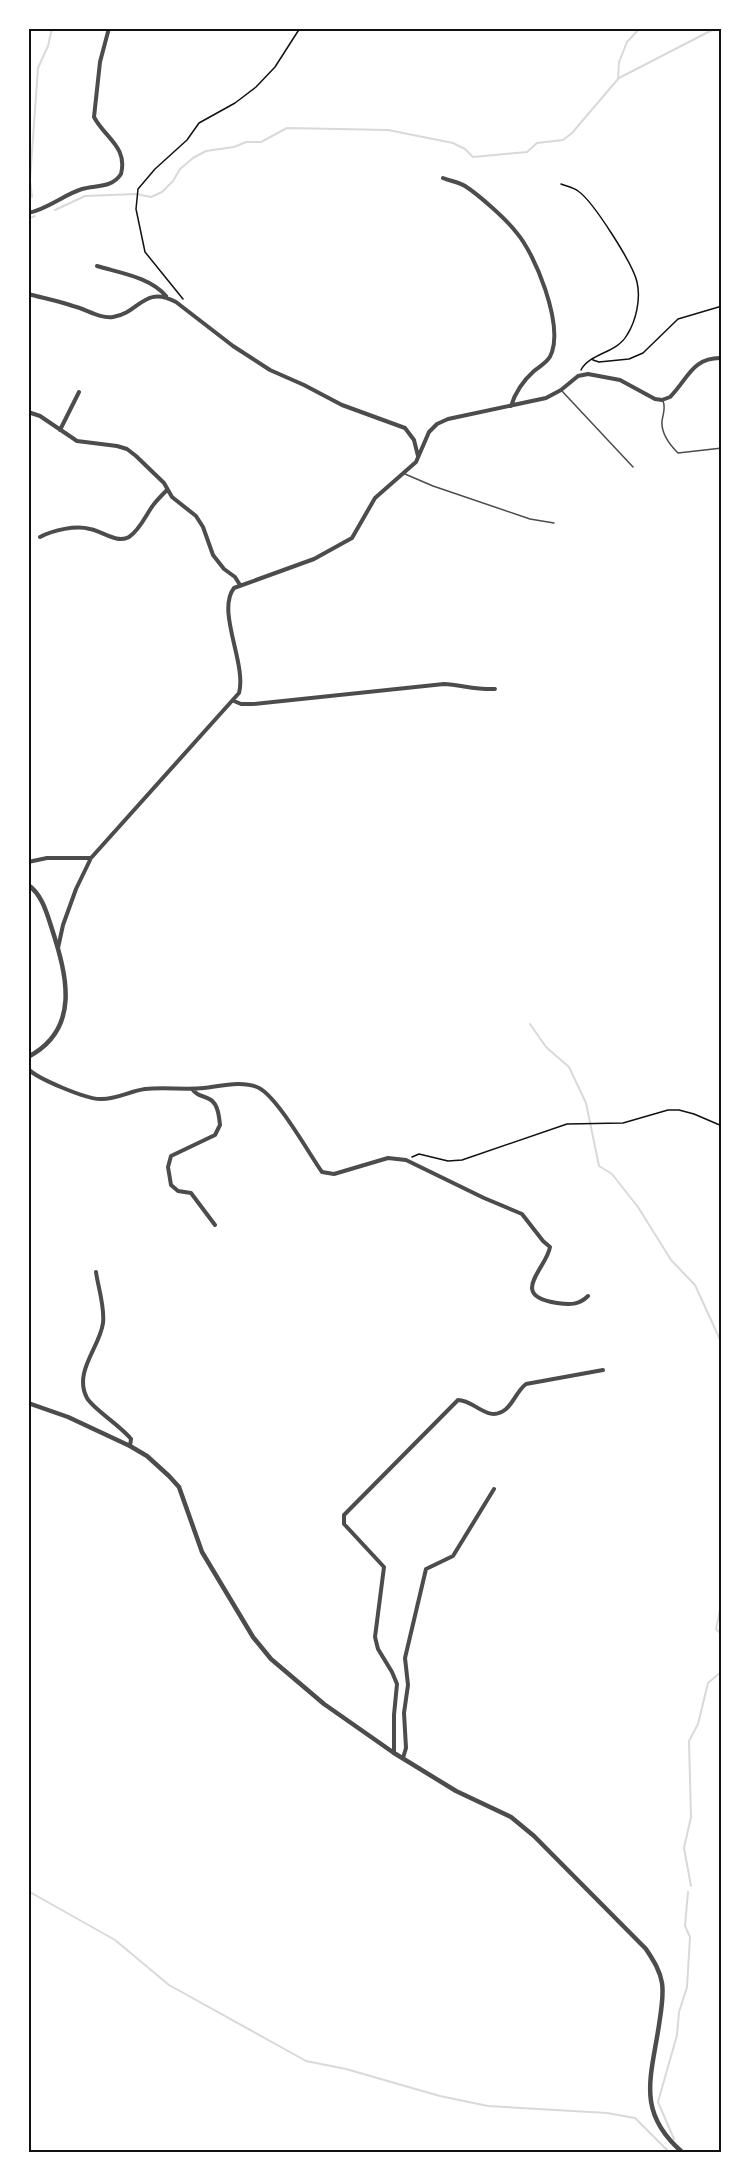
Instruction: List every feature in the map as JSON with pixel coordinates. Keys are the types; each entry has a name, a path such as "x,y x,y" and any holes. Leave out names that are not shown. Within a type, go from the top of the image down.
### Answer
{"street":[{"path":"28,213 83,189 111,184 122,174 123,158 94,117 100,62 109,28"},
{"path":"444,178 465,186 517,232 537,269 547,295 555,341 552,354 548,362 533,372 524,382 511,406"},
{"path":"97,266 134,276 159,288 166,297 270,370 342,405 405,428 414,440 418,457"},
{"path":"28,294 74,306 104,317 118,315 148,298 166,297"},
{"path":"58,949 63,925 91,858 234,700 241,686 240,668 231,631 228,600 230,593 240,585 284,571 346,542 357,531 375,498 404,473 418,457 429,432 436,424 477,412 546,398 579,376 588,374 620,380 655,399 663,400 677,390 700,361 722,358"},
{"path":"60,430 79,392"},
{"path":"28,411 40,416 77,441 127,449 164,483 172,497 196,516 203,527 213,555 240,585"},
{"path":"40,537 48,532 80,528 91,529 123,540 131,536 145,520 154,503 167,489"},
{"path":"234,700 241,704 253,704 444,684 460,685 476,690 495,689"},
{"path":"28,862 47,858 91,858"},
{"path":"28,885 39,895 58,949 66,990 66,1006 55,1036 43,1049 28,1057"},
{"path":"28,1069 57,1085 100,1099 142,1089 193,1090 246,1083 260,1088 279,1109 322,1172 329,1175 388,1158 406,1160 522,1214 543,1242 550,1246 549,1254 535,1275 532,1288 536,1295 542,1300 566,1304 582,1302 588,1296"},
{"path":"193,1090 196,1095 211,1100 217,1108 220,1125 215,1135 171,1156 168,1167 171,1185 178,1191 191,1193 215,1225"},
{"path":"96,1272 103,1320 101,1333 87,1360 83,1387 87,1400 124,1431 130,1439 130,1446"},
{"path":"394,1753 397,1684 378,1649 375,1637 384,1567 344,1524 344,1515 458,1400 465,1400 483,1412 495,1414 504,1412 526,1384 603,1370"},
{"path":"28,1403 68,1417 147,1456 179,1487 202,1552 245,1625 272,1659 324,1704 394,1753 456,1791 511,1817 534,1836 646,1949 658,1968 662,1984 662,2006 650,2084 651,2106 656,2123 672,2144 682,2152"},
{"path":"403,1758 406,1748 404,1713 408,1685 405,1658 426,1569 453,1556 494,1489"}],"lane":[{"path":"561,390 633,467"},
{"path":"663,400 665,405 661,424 663,433 678,453 722,448"},
{"path":"404,473 433,486 530,519 554,523"}],"path":[{"path":"188,311 182,296 145,252 136,209 138,189 187,140 199,123 235,103 256,87 275,67 300,28"},
{"path":"561,184 578,190 592,204 634,272 638,285 637,311 626,338 619,346 585,363 579,376"},
{"path":"592,360 599,362 629,359 643,352 678,319 722,306"},
{"path":"406,1160 419,1154 448,1161 462,1160 567,1124 623,1123 668,1110 694,1114 722,1126"}],"waterway":[{"path":"32,197 30,180 38,68 48,46 52,28"},
{"path":"55,210 85,196 137,194 151,197 162,192 173,181 180,169 206,151 234,147 246,142 261,142 287,128 388,130 453,143 465,149 473,157 527,152 537,143 563,140 572,133 618,79 619,62 627,42 640,28"},
{"path":"619,78 716,28"},
{"path":"28,219 35,216"},
{"path":"530,1024 546,1047 569,1067 586,1103 599,1166 612,1174 638,1207 671,1260 695,1285 722,1344"},
{"path":"722,1600 716,1629 722,1635"},
{"path":"691,1886 684,1848 691,1817 689,1741 698,1724 708,1683 722,1671"},
{"path":"28,1891 115,1940 169,1985 306,2061 346,2069 440,2096 488,2106 607,2113 635,2118 669,2152"},
{"path":"674,2139 658,2102 677,2035 679,2012 687,1987 690,1937 685,1926 688,1892"}]}
